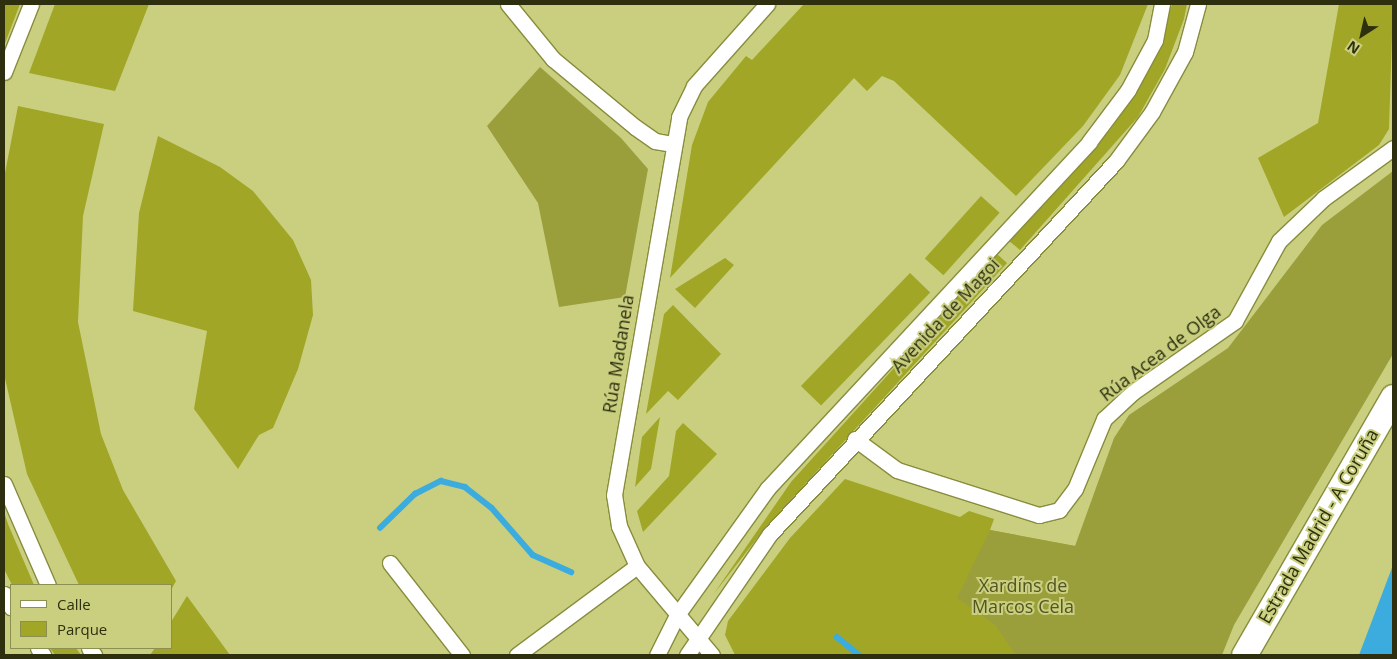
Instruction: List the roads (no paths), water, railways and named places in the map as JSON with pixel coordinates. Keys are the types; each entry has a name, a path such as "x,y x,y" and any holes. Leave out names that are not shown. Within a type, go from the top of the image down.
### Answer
{"highway":[{"path":"1362,451 1393,388"},
{"name":"Estrada Madrid - A Coruña","path":"1244,655 1393,397"}],"street":[{"path":"4,72 31,4"},
{"path":"508,4 553,58 635,127 655,141 672,144"},
{"name":"Rúa Madanela","path":"676,615 637,566 619,526 614,495 672,144 694,86 767,4"},
{"name":"Avenida de Magoi","path":"656,655 676,615 768,488 1089,142 1128,90 1155,40 1162,4"},
{"name":"Avenida de Magoi","path":"687,655 750,558 855,439 1116,161 1152,112 1185,52 1198,4"},
{"name":"Rúa Acea de Olga","path":"855,439 897,470 1039,515 1059,510 1075,489 1104,419 1133,392 1235,321 1279,241 1324,198 1393,148"},
{"path":"4,484 48,584"},
{"path":"390,563 462,655"},
{"path":"517,655 637,566"},
{"path":"4,594 10,606"},
{"path":"676,615 695,640 712,655"}],"water":[{"path":"1393,565 1393,655 1359,655"}],"waterway":[{"path":"380,528 415,494 441,481 465,487 492,508 533,555 571,572"},
{"path":"837,637 859,655"}],"park label":[{"name":"Xardíns de Marcos Cela","path":"1023,596"}]}
